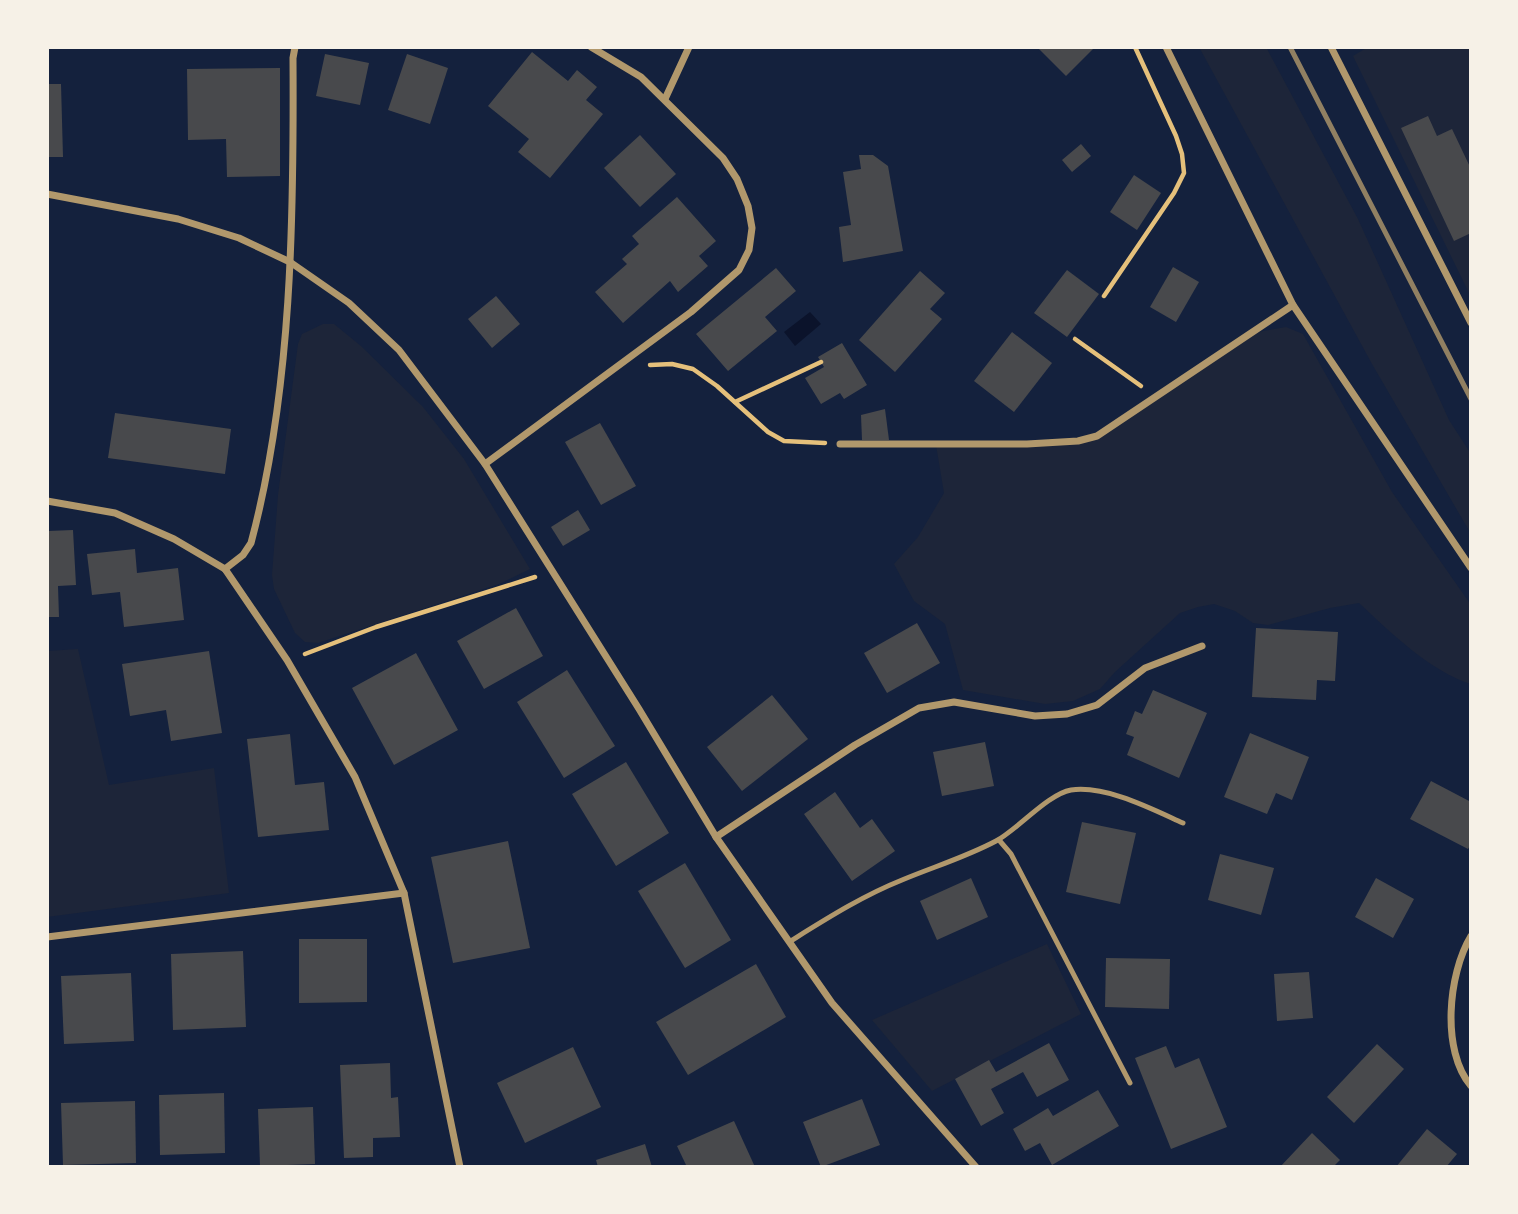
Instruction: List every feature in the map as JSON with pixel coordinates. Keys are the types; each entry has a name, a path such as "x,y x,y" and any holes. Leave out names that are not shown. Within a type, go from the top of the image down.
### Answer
{"street":[{"path":"225,569 243,555 251,543 276,422 290,262 295,47"},
{"path":"485,464 691,312 740,270 749,250 752,228 748,206 737,179 723,158 641,77 591,47"},
{"path":"665,100 689,47"},
{"path":"1166,47 1293,305 1471,568"},
{"path":"1331,47 1471,323"},
{"path":"47,194 178,219 239,238 290,262 349,303 399,350 485,464 554,571 716,837 832,1003 976,1167"},
{"path":"840,443 936,446 1027,444 1078,441 1097,436 1293,305"},
{"path":"47,500 115,513 174,539 225,569 287,660 355,777 404,893 460,1167"},
{"path":"716,837 855,744 919,708 954,702 1035,716 1067,714 1097,705 1145,668 1202,646"},
{"path":"47,937 404,893"},
{"path":"1471,936 1459,963 1454,986 1451,1035 1461,1075 1471,1086"}],"lane":[{"path":"789,942 836,913 899,881 999,840 1069,790 1094,790 1140,804 1183,823"},
{"path":"999,840 1011,854 1130,1083"}],"path":[{"path":"1104,296 1174,193 1184,173 1177,136 1135,47"},
{"path":"1075,339 1156,397"},
{"path":"735,402 821,362"},
{"path":"640,368 671,364 692,369 768,432 785,441 840,443"},
{"path":"287,660 376,627 554,571"}],"shaded area":[{"path":"1199,47 1266,47 1358,219 1449,420 1471,454 1471,534 1372,364"},
{"path":"1368,47 1468,47 1471,53 1471,297 1353,56"},
{"path":"810,312 821,324 795,346 784,332"},
{"path":"323,324 334,324 361,346 423,407 464,459 530,569 499,584 318,643 305,642 295,633 274,589 272,575 278,495 298,344 302,334"},
{"path":"1286,327 1303,334 1392,492 1471,605 1471,684 1426,661 1359,603 1268,625 1253,623 1235,611 1214,604 1180,613 1100,689 1073,701 1045,704 963,690 945,624 914,601 894,564 918,537 944,493 936,445 1027,444 1097,436 1234,342 1263,331"},
{"path":"78,649 109,785 214,768 229,893 47,917 47,651"},
{"path":"1047,944 1081,1014 932,1091 872,1020"}],"building":[{"path":"1037,47 1095,47 1066,76"},
{"path":"532,52 568,81 577,70 597,87 586,100 603,114 550,178 518,152 529,139 488,106"},
{"path":"325,54 369,63 360,105 316,96"},
{"path":"407,54 448,68 430,124 388,110"},
{"path":"280,68 280,176 227,177 226,139 188,140 187,69"},
{"path":"47,84 61,84 63,157 47,157"},
{"path":"1428,116 1437,136 1452,129 1471,169 1471,233 1454,241 1401,128"},
{"path":"640,135 676,174 640,207 604,168"},
{"path":"1081,144 1091,156 1072,172 1062,160"},
{"path":"859,155 873,155 888,166 903,251 843,262 839,227 851,225 843,172 861,169"},
{"path":"1134,175 1161,193 1137,230 1110,212"},
{"path":"677,197 716,241 699,256 708,266 678,292 670,281 623,323 595,292 627,264 622,259 639,244 632,236"},
{"path":"1173,267 1199,282 1176,322 1150,307"},
{"path":"776,268 796,291 765,317 777,331 728,371 696,334"},
{"path":"1067,270 1099,294 1067,337 1034,313"},
{"path":"920,271 945,293 930,309 942,319 895,372 859,340"},
{"path":"496,296 520,324 492,348 468,319"},
{"path":"1012,332 1052,363 1014,412 974,381"},
{"path":"842,343 867,385 844,399 840,393 821,404 805,378 824,367 818,357"},
{"path":"885,409 889,440 862,440 861,415"},
{"path":"115,413 231,429 225,474 108,458"},
{"path":"600,423 636,486 601,505 565,442"},
{"path":"578,510 590,530 563,546 551,527"},
{"path":"73,530 76,585 58,586 59,617 47,617 48,531"},
{"path":"135,549 137,573 178,568 184,620 124,627 120,592 92,595 87,554"},
{"path":"516,608 543,656 484,689 457,641"},
{"path":"917,623 940,663 887,693 864,653"},
{"path":"1256,628 1338,632 1335,681 1317,680 1316,700 1252,697"},
{"path":"209,651 222,733 171,741 166,710 130,716 122,664"},
{"path":"416,653 458,730 394,765 352,688"},
{"path":"567,670 615,746 564,778 517,702"},
{"path":"1153,690 1207,713 1179,778 1127,755 1134,737 1126,734 1135,711 1142,714"},
{"path":"772,695 808,739 742,791 707,747"},
{"path":"1250,733 1309,757 1292,800 1276,793 1267,814 1224,797"},
{"path":"290,734 295,785 324,782 329,830 258,837 247,739"},
{"path":"985,742 994,786 942,796 933,752"},
{"path":"626,762 669,833 616,866 572,794"},
{"path":"1431,781 1471,802 1471,844 1468,849 1410,819"},
{"path":"835,792 860,828 872,819 895,851 852,881 804,814"},
{"path":"1082,822 1136,833 1120,904 1066,892"},
{"path":"508,841 530,948 453,963 431,857"},
{"path":"1220,854 1274,868 1261,915 1208,900"},
{"path":"685,863 731,940 685,968 638,891"},
{"path":"971,878 988,917 937,940 920,901"},
{"path":"1376,878 1414,899 1393,938 1355,917"},
{"path":"299,939 367,939 367,1002 299,1003"},
{"path":"243,951 246,1027 173,1030 171,954"},
{"path":"1106,958 1170,959 1169,1009 1105,1007"},
{"path":"756,964 786,1017 688,1075 656,1022"},
{"path":"1309,972 1313,1018 1277,1021 1274,974"},
{"path":"131,973 134,1041 64,1044 61,976"},
{"path":"1049,1043 1069,1080 1037,1097 1023,1072 991,1089 1004,1113 981,1126 955,1079 989,1060 996,1072"},
{"path":"1377,1044 1404,1069 1354,1123 1327,1097"},
{"path":"1166,1046 1175,1068 1199,1058 1227,1127 1171,1149 1135,1058"},
{"path":"573,1047 601,1107 525,1143 497,1083"},
{"path":"390,1063 391,1098 398,1097 400,1137 373,1138 373,1157 344,1158 340,1065"},
{"path":"1098,1090 1119,1126 1052,1165 1040,1143 1025,1151 1013,1129 1048,1108 1053,1116"},
{"path":"224,1093 225,1153 160,1155 159,1095"},
{"path":"862,1099 880,1145 821,1167 803,1122"},
{"path":"135,1101 136,1163 63,1165 61,1103"},
{"path":"313,1107 315,1164 260,1166 258,1109"},
{"path":"734,1121 755,1167 687,1167 677,1146"},
{"path":"1427,1129 1457,1154 1446,1167 1396,1167"},
{"path":"1312,1133 1340,1160 1333,1167 1280,1167"},
{"path":"645,1144 652,1167 598,1167 596,1160"}],"railway":[{"path":"1290,47 1471,399"}]}
